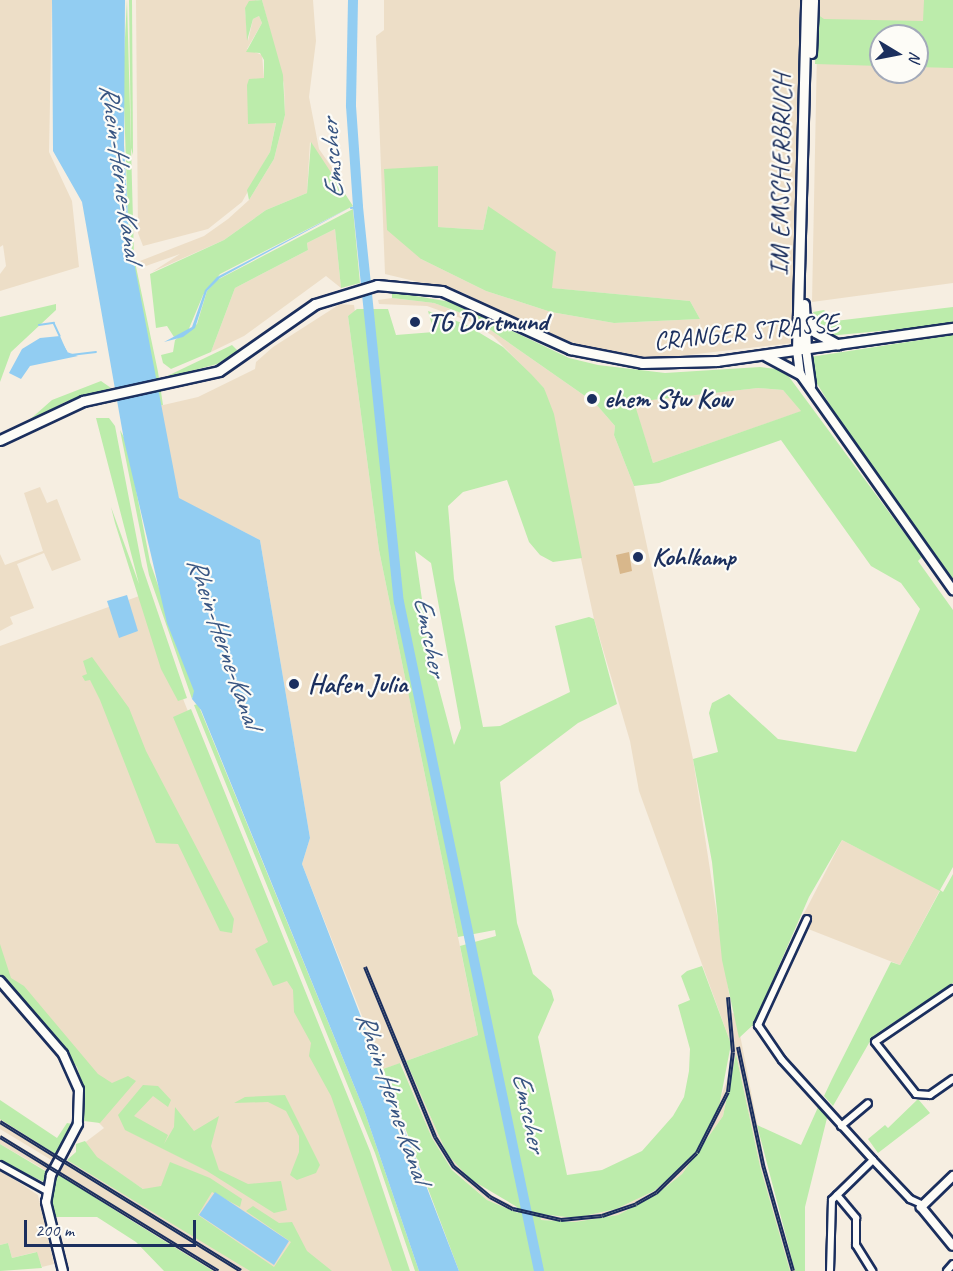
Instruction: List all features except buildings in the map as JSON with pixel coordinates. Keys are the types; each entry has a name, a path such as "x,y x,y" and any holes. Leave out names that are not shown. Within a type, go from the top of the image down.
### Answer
{"main road":[{"name":"IM EMSCHERBRUCH","path":"801,350 806,0"},
{"name":"IM EMSCHERBRUCH","path":"802,308 813,0"},
{"name":"CRANGER STRASSE","path":"0,440 72,405 111,395 163,386 228,366 306,309 346,291 377,285 442,291 549,341 617,360 679,364 764,355 953,328"},
{"path":"802,308 815,332 838,345"},
{"path":"764,355 800,374"}],"street":[{"path":"801,350 800,374 953,590"},
{"path":"801,350 814,393"},
{"path":"807,919 758,1025 782,1060 842,1126 910,1199 921,1204"},
{"path":"0,981 63,1054 79,1090 76,1130 47,1191 47,1220 63,1271"},
{"path":"953,988 876,1042 916,1094 930,1095 953,1079"},
{"path":"842,1126 868,1102"},
{"path":"830,1271 829,1213 837,1195 873,1160"},
{"path":"0,1165 47,1191"},
{"path":"921,1204 953,1176"},
{"path":"837,1195 856,1218 854,1238 872,1271"},
{"path":"921,1204 923,1214 953,1246"},
{"path":"947,1271 953,1264"}],"shaded area":[{"path":"0,0 52,0 49,152 72,201 79,267 0,291 0,274 6,266 3,245 0,247"},
{"path":"136,0 257,0 245,9 248,41 253,19 259,16 262,23 247,49 262,55 264,78 249,84 249,124 276,122 270,152 242,202 208,229 143,246 138,233"},
{"path":"262,0 313,0 316,41 309,97 319,149 340,179 336,182 310,142 307,193 266,210 224,240 152,272 180,254 143,267 140,261 204,236 228,219 249,200 274,159 285,115 284,84"},
{"path":"384,0 800,0 793,343 644,360 595,352 543,335 464,293 385,274 376,36 384,30","holes":["438,166 437,227 483,230 488,206 551,288 690,301 700,319 614,323 551,312 486,291 421,259"]},
{"path":"818,0 953,0 953,283 812,302"},
{"path":"335,229 341,288 326,276 244,336 211,352 235,288 308,250 307,243"},
{"path":"392,298 434,303 472,317 595,403 615,426 614,435 634,486 693,759 732,1013 736,1014 765,1164 795,1271 790,1271 760,1166 736,1054 723,1116 682,1174 657,1194 618,1215 575,1222 541,1220 542,1215 575,1218 616,1209 654,1191 678,1171 709,1131 729,1074 731,1044 639,791 630,741 594,619 544,388 493,336 469,321 427,306 379,304 378,300"},
{"path":"340,304 354,305 355,312 348,316 379,550 478,1035 406,1061 447,1154 491,1195 514,1206 513,1211 487,1200 452,1169 432,1138 401,1063 383,1069 302,864 310,838 260,540 179,499 159,406 198,397 255,369 256,362 273,347"},
{"path":"758,388 783,390 802,411 653,463 633,402"},
{"path":"40,487 47,503 57,499 81,560 52,571 44,553 17,564 34,608 10,617 13,624 0,631 0,554 5,565 43,551 24,493"},
{"path":"142,595 253,876 398,1271 270,1271 86,1152 83,1144 104,1128 96,1120 83,1070 0,971 0,646"},
{"path":"842,840 940,890 900,965 798,925"},
{"path":"0,1119 57,1155 53,1161 0,1129"},
{"path":"0,1135 51,1165 47,1171 0,1144"},
{"path":"67,1160 250,1271 213,1271 58,1174"},
{"path":"0,1170 38,1195 54,1264 42,1267 36,1252 12,1258 8,1243 0,1245"}],"green space":[{"path":"127,0 134,257 158,372 163,405 159,406 133,259 128,218 123,76"},
{"path":"129,0 132,0 133,155 131,148"},
{"path":"262,0 283,75 285,115 274,159 249,200 247,190 270,152 276,123 248,124 247,85 249,79 264,78 264,60 260,53 246,52 262,23 259,16 253,19 247,41 245,8 249,1"},
{"path":"924,0 953,0 953,68 929,67 929,24 869,24 869,66 815,64 817,14 824,19 923,21"},
{"path":"311,142 353,206 220,274 203,295 188,331 174,337 167,326 156,328 150,274 224,240 266,210 307,193"},
{"path":"438,166 438,227 483,230 488,206 556,252 552,288 690,301 700,319 614,323 551,312 486,291 421,259 387,230 384,169"},
{"path":"353,209 360,283 341,288 335,229 307,243 308,250 235,288 211,352 171,369 163,363 161,355 173,352 175,340 197,324 207,291 217,280"},
{"path":"392,292 451,302 569,358 598,365 665,373 760,367 784,370 922,557 918,561 953,610 953,867 940,890 943,892 953,874 953,983 873,1036 833,1106 824,1096 832,1079 891,962 900,965 940,891 842,840 809,897 753,1025 739,1038 722,960 712,862 693,759 718,752 709,713 712,703 729,694 778,739 856,752 920,609 901,583 871,566 781,440 659,483 634,486 614,435 615,426 595,403 472,317 434,303 392,298","holes":["758,388 783,390 801,411 653,463 634,402"]},
{"path":"56,304 56,310 11,352 0,382 0,317"},
{"path":"953,307 953,324 828,336 818,327 813,312 824,310 835,321"},
{"path":"357,309 388,309 396,335 434,332 428,311 465,324 503,347 531,374 544,388 554,414 582,558 553,562 540,555 529,542 507,480 463,492 448,506 454,579 483,727 500,726 570,692 555,626 589,617 594,619 617,704 578,723 500,782 517,923 533,974 551,990 554,1000 538,1037 567,1175 602,1170 642,1151 673,1116 684,1097 689,1071 690,1049 678,1005 690,1000 681,976 687,971 702,966 731,1044 718,1112 696,1152 678,1171 654,1191 616,1209 575,1218 540,1214 541,1220 575,1222 618,1215 657,1194 682,1174 723,1116 736,1054 760,1166 790,1271 459,1271 383,1069 400,1063 432,1138 452,1170 487,1200 518,1213 517,1207 470,1179 447,1154 406,1061 478,1035 460,946 496,936 495,930 458,937 379,550 348,316","holes":["415,551 431,563 461,728 454,745 430,655"]},
{"path":"953,335 953,582 847,433 813,377 810,357"},
{"path":"232,345 238,351 217,364 161,379"},
{"path":"101,381 111,388 65,402 27,422 52,400"},
{"path":"96,418 109,418 115,426 142,566 187,698 178,701 161,669 115,523 111,507 139,584"},
{"path":"120,430 127,443 150,562 195,692 192,699 149,575"},
{"path":"92,657 129,708 146,751 234,919 232,933 220,931 178,844 156,843 100,700 90,680 85,681 82,676 87,674 83,661"},
{"path":"198,704 364,1110 419,1271 415,1271 375,1153 194,705"},
{"path":"191,709 370,1151 410,1271 392,1271 331,1096 309,1056 311,1043 294,1012 293,990 287,981 273,986 255,949 268,942 173,717"},
{"path":"0,944 11,978 24,986 98,1074 112,1083 128,1076 136,1081 100,1123 84,1121 85,1093 77,1067 0,974"},
{"path":"143,1085 158,1086 171,1100 168,1107 153,1096 134,1116 168,1135 164,1144 174,1127 175,1107 194,1131 219,1116 211,1146 219,1170 248,1184 281,1181 287,1210 274,1213 207,1171 125,1130 118,1115"},
{"path":"285,1095 320,1165 316,1173 297,1180 290,1175 299,1152 299,1136 286,1111 268,1102 234,1103 245,1097"},
{"path":"918,1099 930,1113 878,1153 868,1139 885,1125 888,1128"},
{"path":"0,1100 57,1138 67,1123 72,1124 57,1155 0,1119"},
{"path":"819,1105 828,1114 805,1207 805,1271 795,1271 757,1125 801,1145"},
{"path":"85,1141 97,1157 143,1189 161,1186 170,1162 210,1178 242,1199 240,1207 212,1192 198,1215 274,1267 291,1242 246,1211 253,1206 279,1223 292,1222 307,1251 332,1271 250,1271 67,1160 76,1152 76,1144"},
{"path":"0,1144 47,1172 44,1182 0,1161"},
{"path":"58,1174 213,1271 164,1271 136,1242 97,1217 55,1217 51,1197"},
{"path":"8,1243 12,1258 37,1252 42,1268 0,1271 0,1245"}],"water":[{"name":"Rhein-Herne-Kanal","path":"52,0 125,0 124,145 129,236 179,498 260,540 310,838 302,864 459,1271 419,1271 364,1110 201,710 192,699 194,691 167,623 124,440 82,202 53,151"},
{"path":"353,206 220,278 207,291 195,328 183,337 164,342 192,327 205,290 217,277"},
{"path":"60,336 67,352 78,356 30,366 21,379 9,373 22,349 40,338"},
{"path":"127,595 138,631 119,638 107,601"},
{"path":"215,1192 289,1241 274,1265 199,1215"}],"waterway":[{"name":"Emscher","path":"353,0 351,106 358,207 399,602 539,1271"},
{"name":"Emscher","path":"351,208 358,207"},
{"path":"39,325 54,323 60,336"},
{"path":"62,344 67,352"},
{"path":"71,355 96,352"}],"railway":[{"path":"365,967 435,1137 454,1167 490,1197 513,1209 561,1220 602,1216 636,1204 656,1193 697,1153 728,1092 733,1052 728,997"},
{"path":"738,1047 763,1165 793,1271"},
{"path":"0,1122 241,1271"},
{"path":"0,1137 218,1271"}],"place":[{"name":"TG Dortmund","path":"415,322"},
{"name":"ehem Stw Kow","path":"592,399"},
{"name":"Kohlkamp","path":"638,557"},
{"name":"Hafen Julia","path":"294,684"}]}
